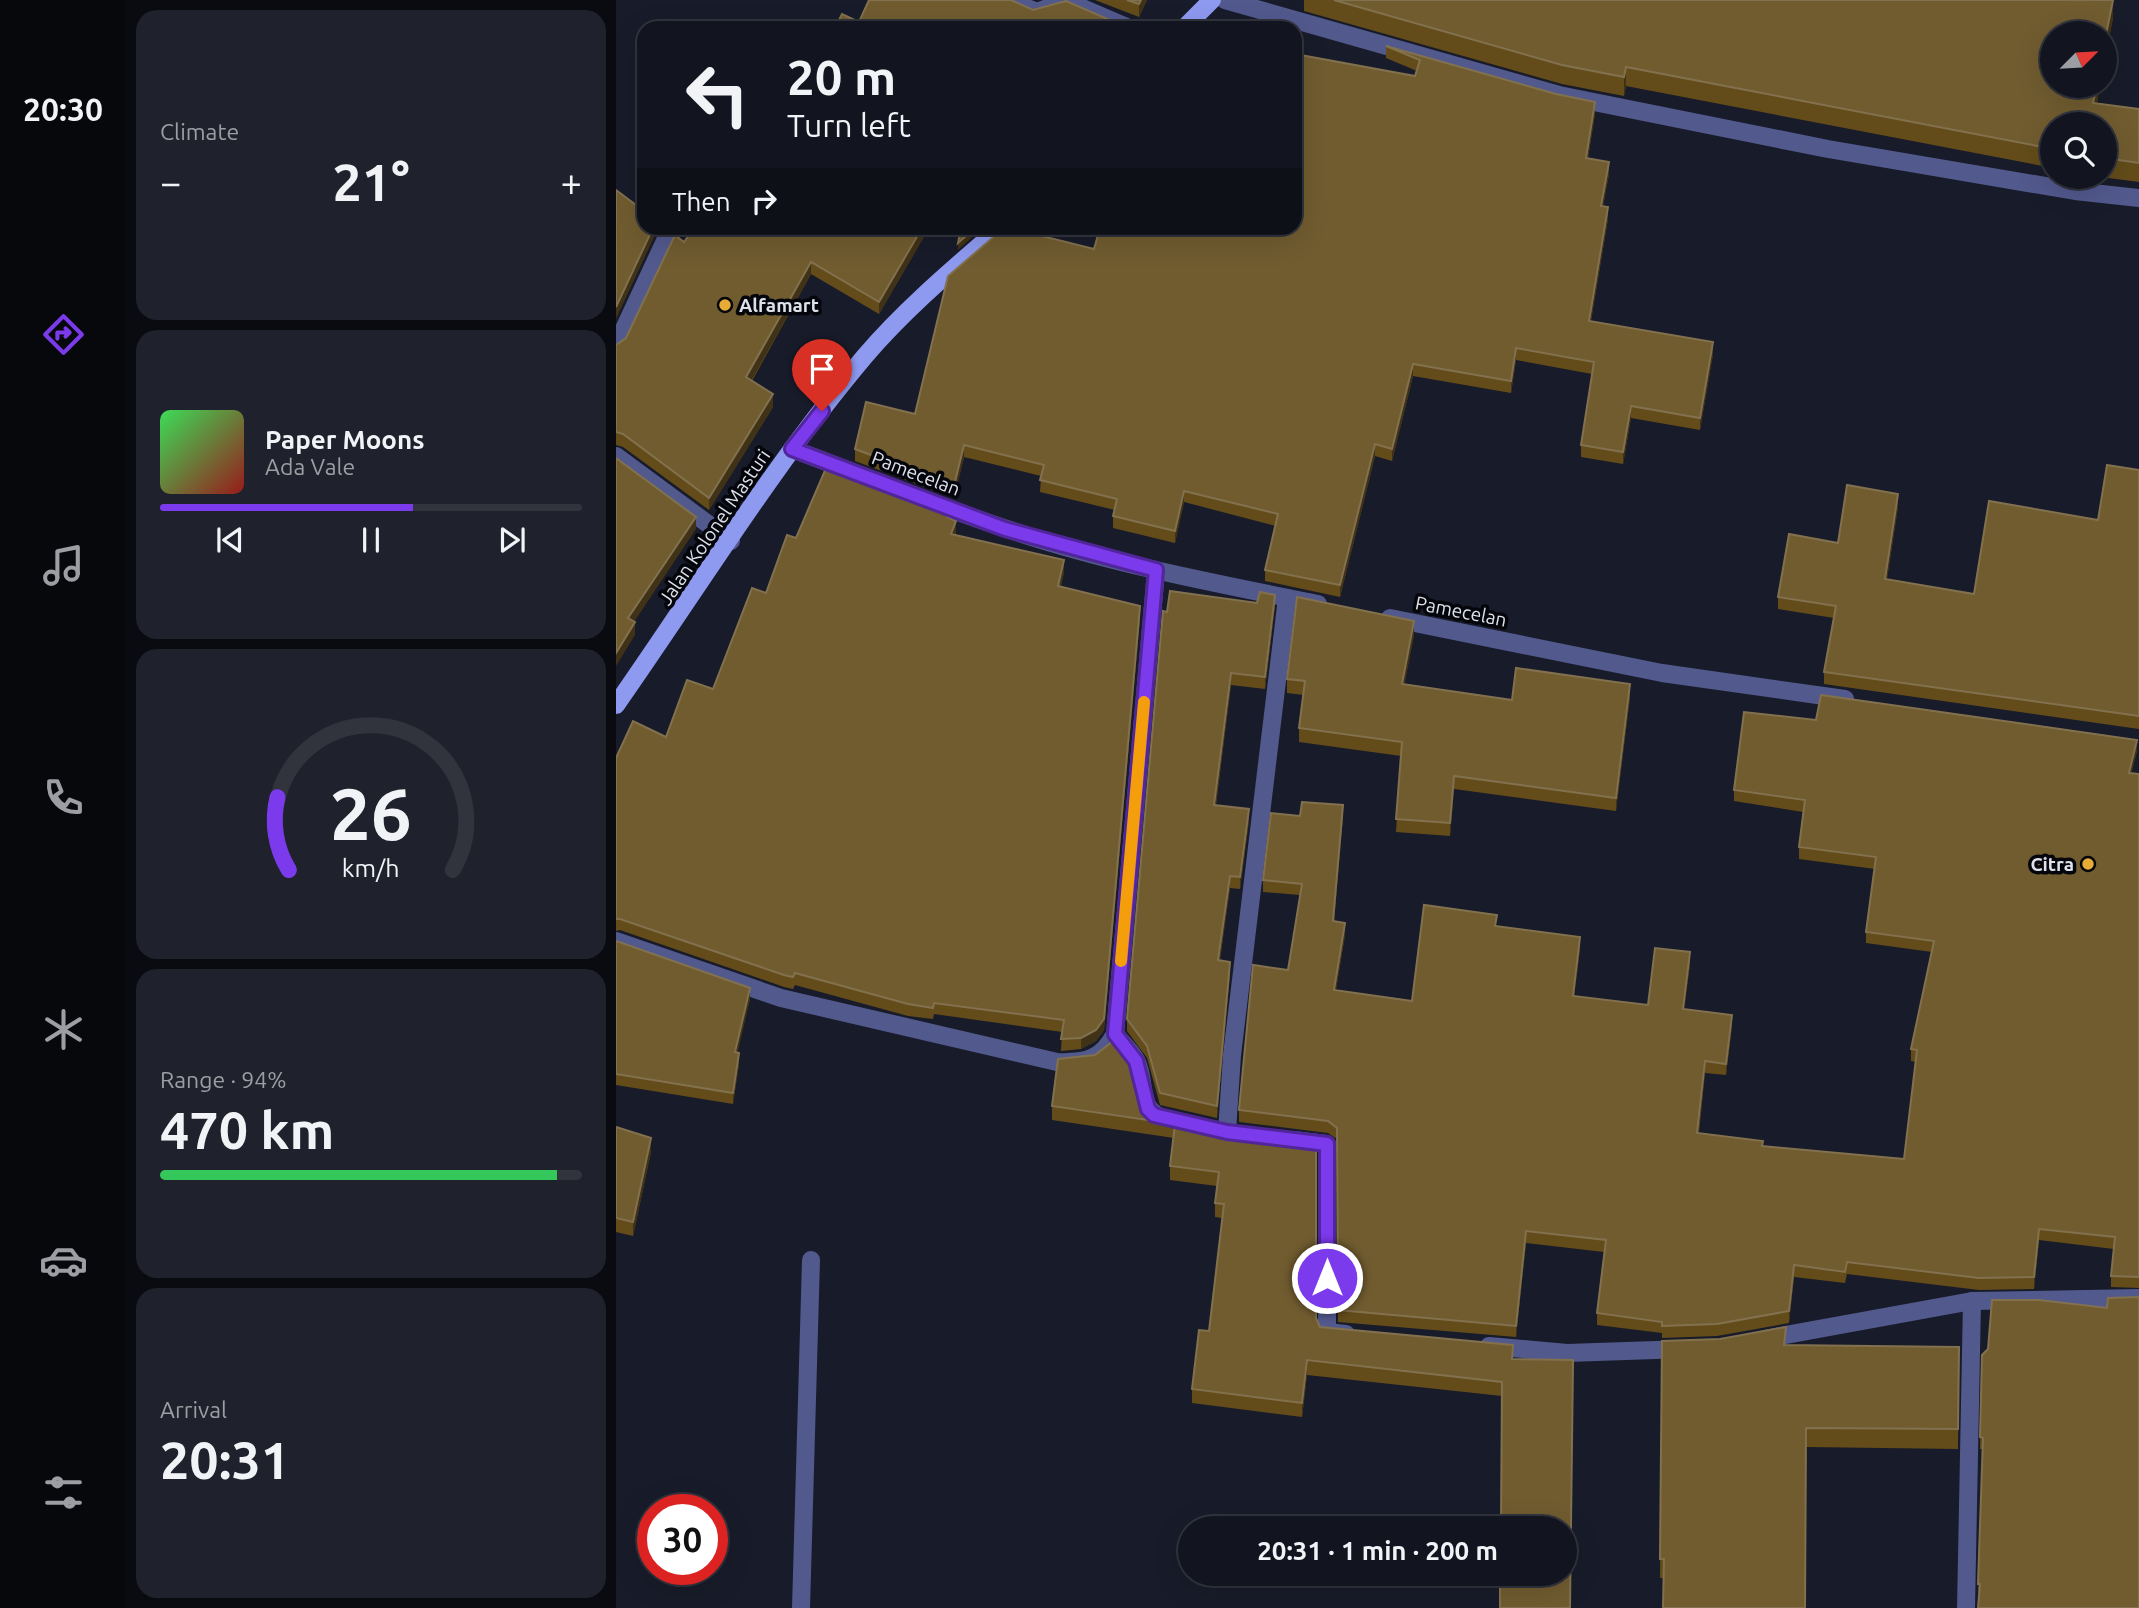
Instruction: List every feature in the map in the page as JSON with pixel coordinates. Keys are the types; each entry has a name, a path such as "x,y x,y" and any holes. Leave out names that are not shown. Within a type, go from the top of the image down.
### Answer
{"main road":[{"path":"1191,21 1212,0"},
{"name":"Jalan Kolonel Masturi","path":"616,705 792,449 867,354 935,285 991,235"}],"street":[{"path":"1008,0 1037,12 1066,1 1113,21"},
{"path":"1224,0 1298,21"},
{"path":"1302,22 1559,95 1828,149 2075,191 2139,198"},
{"path":"616,346 668,235"},
{"name":"Pamecelan","path":"792,449 1005,529 1156,570 1340,608"},
{"path":"616,456 731,541"},
{"path":"616,941 781,998 1056,1062 1076,1063 1107,1049 1115,1034 1156,570"},
{"path":"1115,1034 1136,1061 1148,1109 1154,1115 1233,1133 1232,1055 1287,598"},
{"name":"Pamecelan","path":"1367,614 1662,673 1859,701"},
{"path":"1277,1138 1327,1144 1327,1332 1367,1336"},
{"path":"801,1608 811,1261"},
{"path":"1745,1342 1972,1301 2139,1298"},
{"path":"1966,1608 1972,1301"},
{"path":"1474,1345 1567,1353 1704,1348"}],"building":[{"path":"869,0 1011,0 1033,10 1066,1 1112,21 859,21"},
{"path":"1334,0 2113,0 2109,21 2040,21 2040,98 2094,98 2093,103 2139,109 2139,163 2117,160 2117,112 2040,112 2040,147 1626,67 1624,77 1562,65"},
{"path":"842,14 857,21 838,21"},
{"path":"1386,46 1556,94 1595,102 1586,158 1609,162 1601,206 1608,207 1589,321 1713,342 1700,418 1631,406 1623,452 1581,445 1594,362 1516,348 1511,381 1413,364 1392,449 1375,444 1340,585 1265,570 1278,514 1184,491 1175,531 1113,516 1117,499 1040,480 1044,465 964,445 954,486 855,449 866,402 915,414 948,276 996,235 1038,235 1094,249 1098,235 1302,235 1302,55 1415,76 1420,60"},
{"path":"616,190 637,206 637,235 650,235 616,307"},
{"path":"675,235 684,242 689,235 918,235 879,302 811,262 746,377 773,394 709,498 623,434 616,432 616,345 626,338"},
{"path":"616,458 696,517 628,618 635,622 616,653"},
{"path":"2107,465 2139,470 2139,716 1824,672 1836,606 1778,597 1789,534 1838,543 1847,485 1898,494 1885,579 1974,594 1989,501 2098,520"},
{"path":"826,468 849,478 850,471 949,508 947,517 956,521 951,534 1064,560 1058,586 1140,606 1104,1019 1096,1030 1081,1038 1061,1039 1064,1020 934,1003 933,1008 908,1004 795,973 793,977 784,975 616,919 616,758 633,721 666,737 687,680 713,689 752,588 766,593 787,535 796,538"},
{"path":"1170,591 1257,603 1260,592 1275,595 1265,677 1231,673 1214,805 1249,809 1240,877 1230,876 1218,960 1230,962 1217,1106 1160,1093 1147,1046 1127,1019 1163,611 1167,612"},
{"path":"1297,597 1414,621 1402,684 1512,700 1516,668 1630,684 1616,798 1454,776 1450,823 1396,819 1402,742 1299,728 1305,681 1287,679"},
{"path":"1821,695 2137,740 2129,773 2139,774 2139,1277 2111,1276 2115,1237 2039,1229 2034,1277 1979,1278 1847,1262 1845,1272 1794,1265 1789,1311 1717,1324 1662,1326 1662,1322 1597,1313 1606,1240 1526,1231 1516,1326 1338,1310 1337,1128 1328,1121 1239,1110 1253,965 1288,970 1302,884 1263,880 1271,813 1300,816 1302,802 1343,805 1333,921 1345,923 1334,990 1412,1001 1424,905 1497,915 1495,926 1580,937 1573,996 1648,1005 1655,948 1690,952 1683,1009 1732,1015 1726,1064 1705,1061 1697,1133 1763,1141 1762,1146 1904,1159 1917,1050 1911,1049 1934,941 1866,932 1876,857 1799,847 1805,800 1734,790 1744,712 1816,720"},
{"path":"616,941 750,988 735,1052 739,1053 733,1093 616,1074"},
{"path":"1116,1039 1126,1052 1137,1098 1151,1111 1224,1129 1316,1140 1316,1318 1320,1327 1513,1345 1512,1359 1573,1360 1571,1516 1501,1516 1502,1382 1307,1360 1302,1403 1192,1389 1199,1330 1209,1331 1224,1204 1215,1203 1219,1172 1170,1166 1175,1124 1052,1106 1058,1059 1095,1055"},
{"path":"616,1127 651,1138 633,1222 616,1218"},
{"path":"2139,1297 2139,1608 1978,1608 1983,1438 1980,1437 1982,1355 1988,1349 1992,1300 2039,1300 2107,1308 2108,1298"},
{"path":"1786,1327 1784,1345 1959,1347 1958,1429 1806,1428 1805,1608 1663,1608 1664,1559 1660,1559 1662,1341 1720,1339"},
{"path":"1500,1586 1570,1586 1570,1608 1500,1608"}],"slow traffic":[{"path":"1121,961 1144,702"}],"place":[{"name":"Alfamart","path":"725,305"},
{"name":"Citra","path":"2088,864"}],"route":[{"path":"822,411 792,449 1005,529 1156,570 1115,1034 1136,1061 1148,1109 1154,1115 1227,1132 1327,1144 1327,1278"}]}
